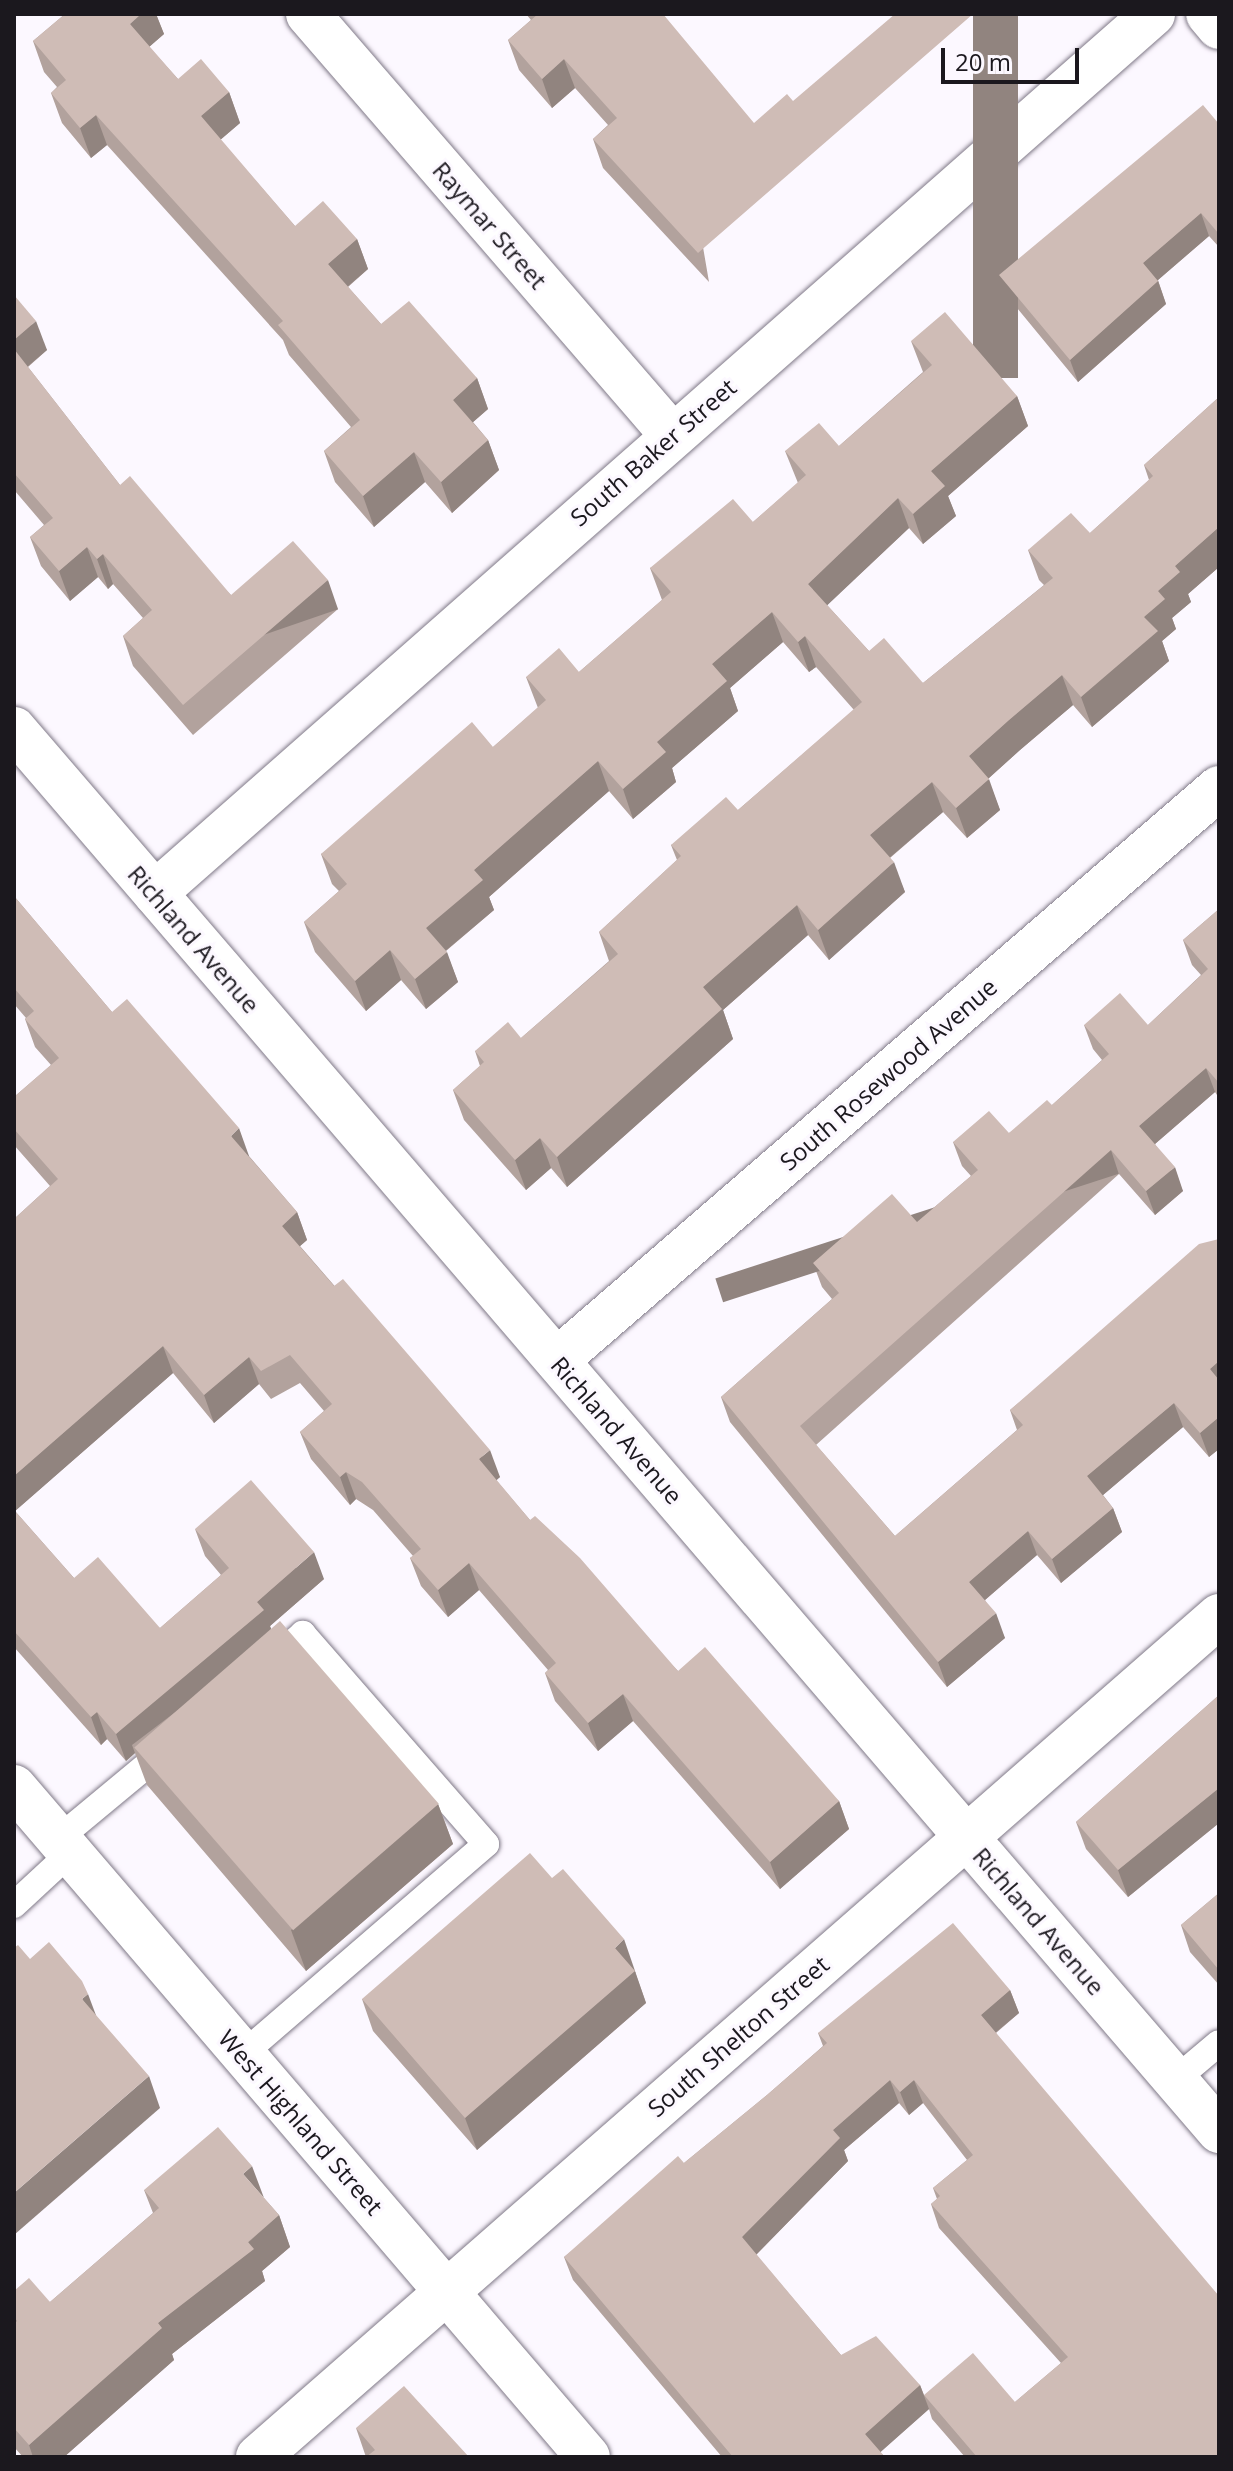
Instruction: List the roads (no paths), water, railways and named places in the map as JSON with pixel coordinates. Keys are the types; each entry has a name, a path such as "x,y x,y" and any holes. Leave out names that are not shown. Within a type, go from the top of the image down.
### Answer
{"street":[{"name":"Raymar Street","path":"308,14 672,435"},
{"name":"South Baker Street","path":"155,893 1153,14"},
{"path":"1208,14 1219,27"},
{"name":"Richland Avenue","path":"14,729 1219,2131"},
{"name":"South Rosewood Avenue","path":"557,1360 1219,788"},
{"name":"South Shelton Street","path":"258,2457 1219,1616"},
{"name":"West Highland Street","path":"14,1787 588,2457"}],"lane":[{"path":"242,1686 303,1634 486,1844 243,2054"},
{"path":"14,1905 64,1846 193,1727"},
{"path":"1175,2080 1219,2043"}]}
